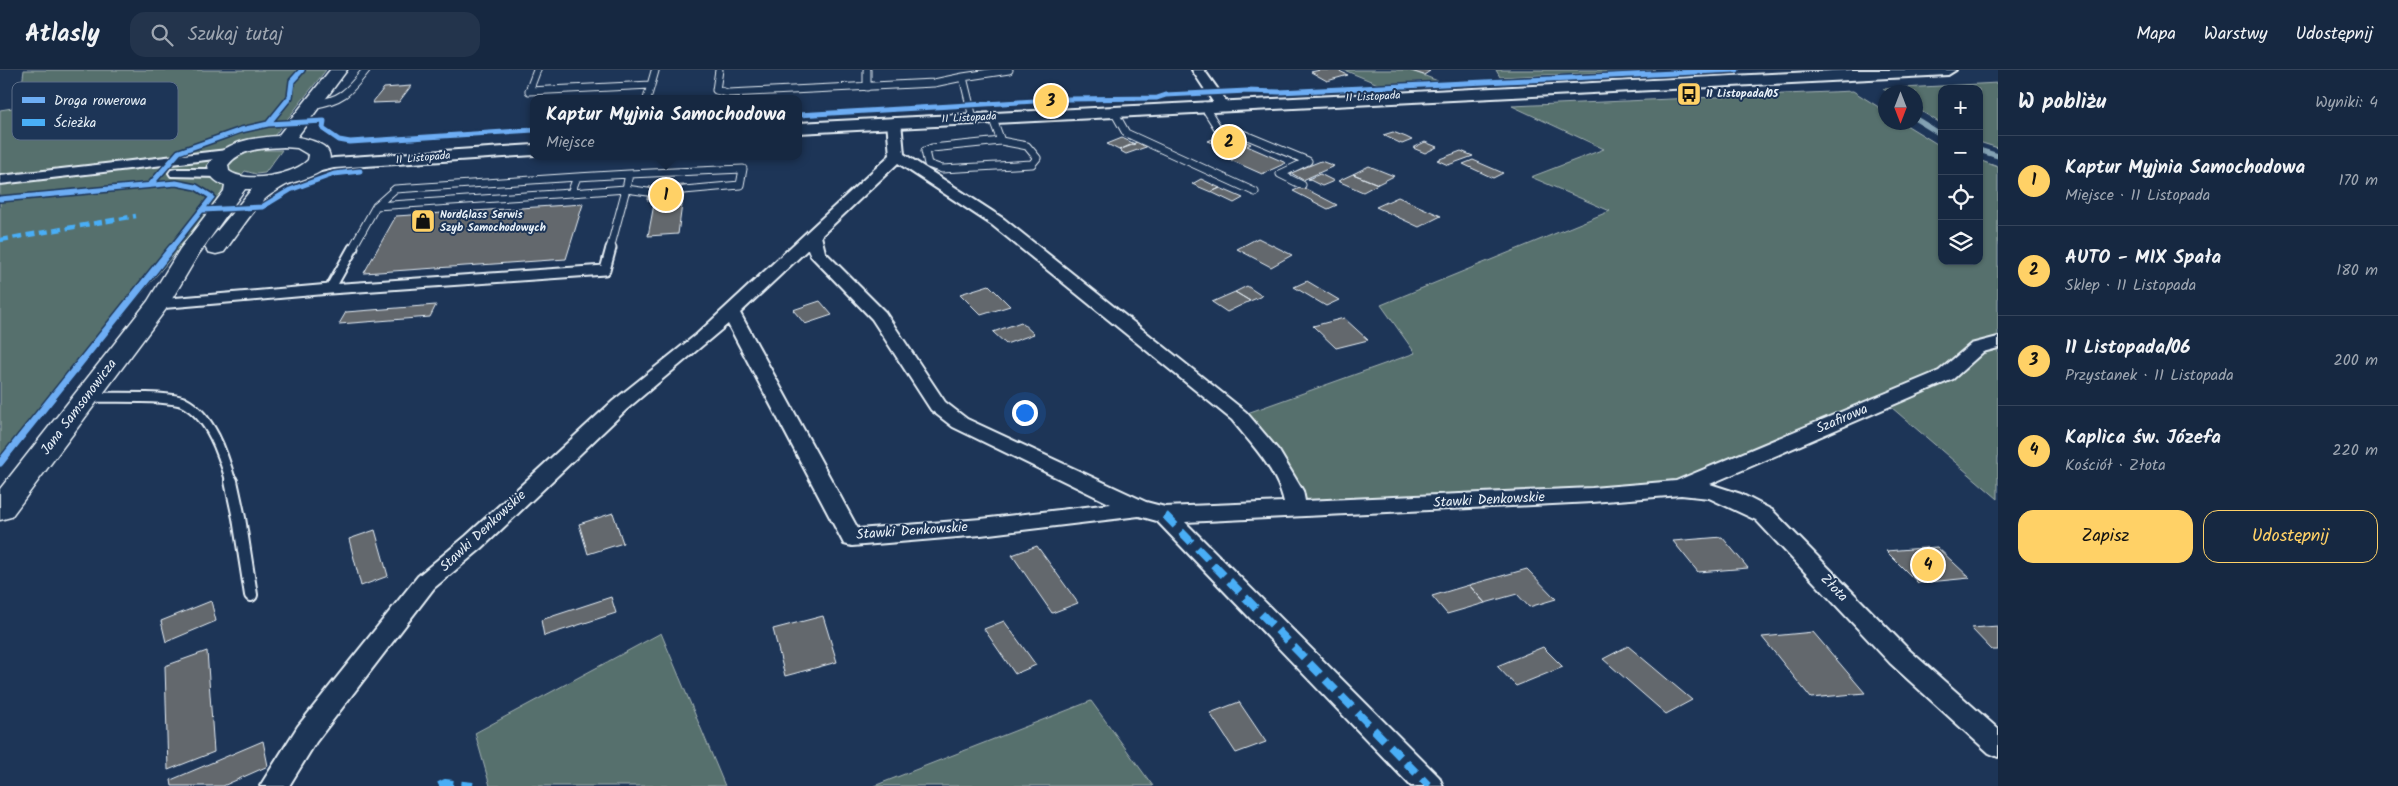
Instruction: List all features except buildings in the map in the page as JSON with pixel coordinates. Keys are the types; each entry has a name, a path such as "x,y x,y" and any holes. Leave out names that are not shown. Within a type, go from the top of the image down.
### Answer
{"main road":[{"path":"284,141 339,70"},
{"path":"227,154 260,143 284,141 301,143 316,160 279,181 228,178"},
{"name":"Jana Samsonowicza","path":"0,510 158,304 188,254 234,192 228,178 218,165 227,154"},
{"name":"Jana Samsonowicza","path":"158,304 196,271 257,195 279,181"}],"street":[{"path":"1198,70 1222,105"},
{"name":"11 Listopada","path":"802,128 992,116 1948,70"},
{"path":"894,122 897,156 998,222 1239,416 1272,456 1292,491 1296,510"},
{"name":"11 Listopada","path":"316,160 530,139"},
{"name":"11 Listopada","path":"316,160 334,163 530,150"},
{"path":"0,180 227,154"},
{"name":"Stawki Denkowskie","path":"274,786 307,734 426,582 474,542 620,405 731,312 897,156"},
{"path":"0,189 159,174 228,178"},
{"path":"812,234 817,253 880,316 922,384 938,406 960,423 1139,508"},
{"name":"Stawki Denkowskie","path":"731,312 852,538 980,527 1139,508 1165,515 1592,495 1680,488"},
{"name":"Szafirowa","path":"1680,488 1946,375 1977,348 1998,342"},
{"name":"Złota","path":"1680,488 1711,491 1733,499 1764,515 1899,656 1998,745"},
{"path":"1165,515 1429,786"}],"lane":[{"path":"312,105 346,97 366,70"},
{"path":"537,70 529,90 651,85"},
{"path":"718,70 716,90 728,93 934,83 1008,70"},
{"path":"867,70 867,87"},
{"path":"648,95 655,71"},
{"path":"963,77 972,118"},
{"path":"1204,106 1219,130 1234,130 1308,161 1280,174 1302,185"},
{"path":"1113,110 1126,133 1255,192"},
{"path":"992,116 1001,141"},
{"path":"1001,141 1014,141 1025,146 1035,152 1037,158 1032,164 942,169 933,168 928,164 925,151 932,148 1001,141"},
{"path":"330,289 376,206 395,189 629,174 743,169 740,185 684,190"},
{"path":"158,304 330,289 605,270 629,174"},
{"path":"571,193 577,177"},
{"path":"376,206 626,189 648,192"},
{"path":"86,398 181,401 204,418 231,475 251,595"}],"green space":[{"path":"24,70 326,70 263,150 282,150 265,173 256,174 245,171 0,460 0,110 12,108 12,140 178,140 178,82 22,82"},
{"path":"1344,70 1410,70 1438,81 1378,84"},
{"path":"1496,70 1655,70 1500,77"},
{"path":"1998,83 1998,148 1983,143 1983,85 1960,85"},
{"path":"1938,86 1938,122 1923,112 1923,87"},
{"path":"1853,91 1878,107 1878,130 1914,130 1938,145 1938,265 1983,265 1983,161 1998,167 1998,499 1884,401 1681,488 1296,509 1239,416 1415,353 1381,305 1610,211 1531,177 1604,149 1512,106"},
{"path":"661,633 725,786 490,786 475,733"},
{"path":"1091,701 1153,786 874,786"}],"waterway":[{"path":"1923,123 1938,133"},
{"path":"1983,151 1998,156"}],"marked path":[{"path":"0,240 136,216"},
{"path":"1165,515 1429,786"},
{"path":"439,786 445,783 473,786"}],"cycle path":[{"path":"151,184 179,152 241,130 268,124 290,97 292,81 302,70"},
{"path":"802,115 1069,99 1157,98 1166,95 1247,91 1279,92 1737,70"},
{"path":"268,124 324,121 323,129 339,140 350,142 530,130"},
{"path":"203,210 262,207 290,190 334,174 360,171"},
{"path":"0,199 176,183 196,187 212,197 0,463"}],"place":[{"name":"11 Listopada/05","path":"1689,94"},
{"name":"11 Listopada/06","path":"1051,101"},
{"name":"AUTO - MIX Spała","path":"1229,142"},
{"name":"Kaptur Myjnia Samochodowa","path":"666,195"},
{"name":"NordGlass Serwis Szyb Samochodowych","path":"423,221"},
{"name":"Kaplica św. Józefa","path":"1928,565"}]}
